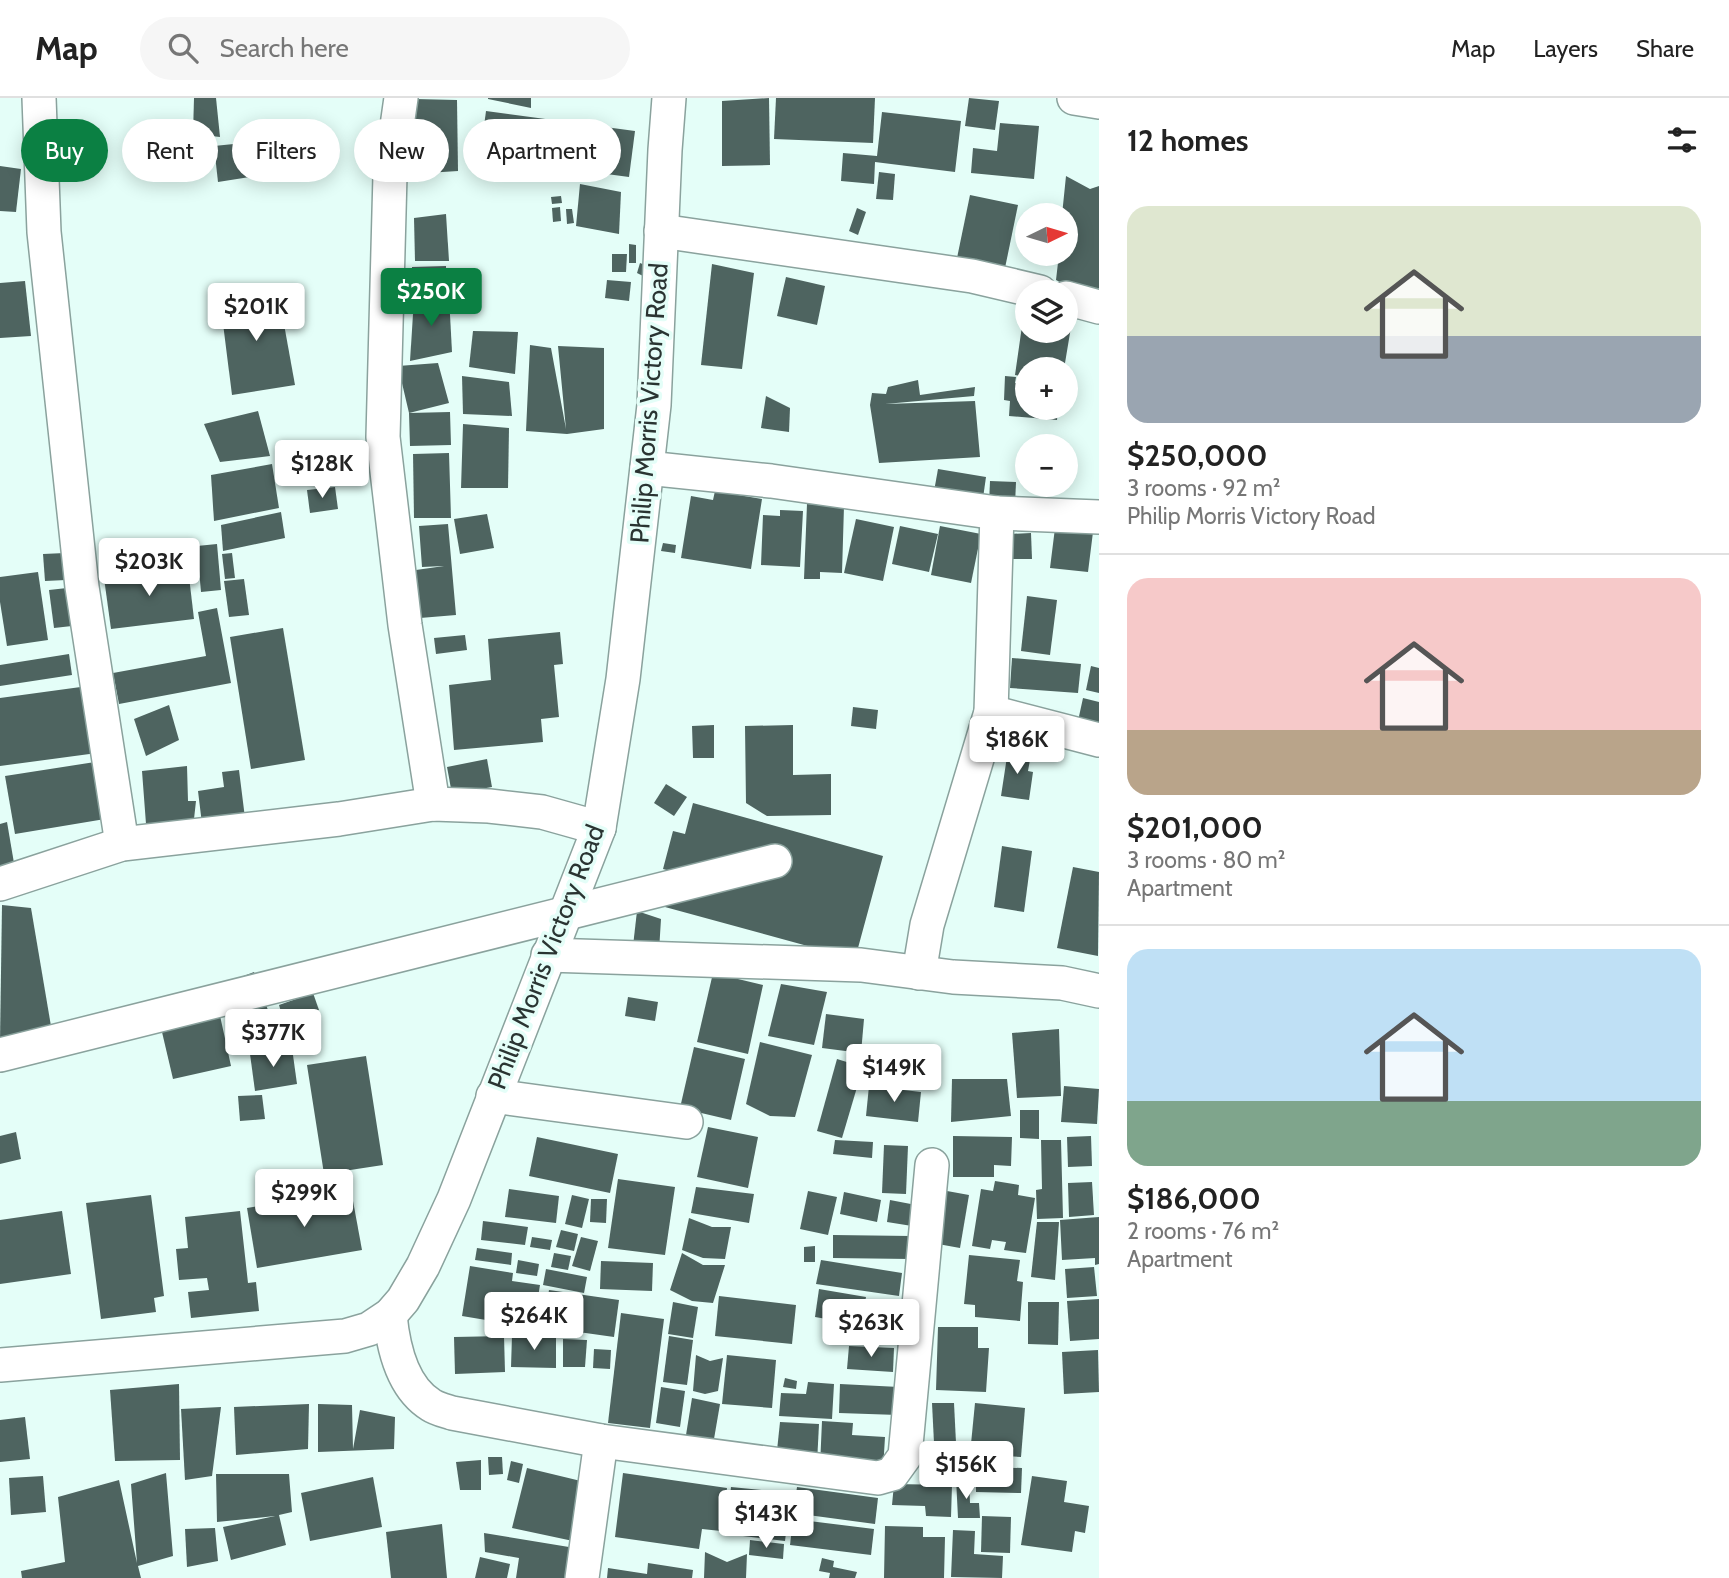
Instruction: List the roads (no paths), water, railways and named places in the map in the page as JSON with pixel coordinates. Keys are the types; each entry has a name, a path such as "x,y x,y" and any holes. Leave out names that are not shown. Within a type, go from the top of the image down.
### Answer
{"street":[{"path":"38,98 44,232 82,587 122,844"},
{"path":"401,98 390,175 383,437 405,625 433,804"},
{"name":"Philip Morris Victory Road","path":"0,1365 345,1336 369,1329 390,1315 403,1300 423,1266 454,1199 599,828 623,679 654,405 669,98"},
{"path":"1074,98 1099,102"},
{"path":"661,231 972,276 1015,286"},
{"path":"1078,302 1099,307"},
{"path":"647,468 771,481 997,513 1099,517"},
{"path":"919,974 926,925 991,712 997,513"},
{"path":"991,712 1099,740"},
{"path":"0,884 122,844 339,819 433,804 489,806 542,812 599,828"},
{"path":"0,1055 775,861"},
{"path":"548,955 861,965 919,974 1062,983 1099,991"},
{"path":"493,1096 686,1122"},
{"path":"390,1315 392,1339 414,1388 430,1405 452,1413 601,1441 878,1478 892,1474 905,1455 932,1165"},
{"path":"582,1578 601,1441"}]}
